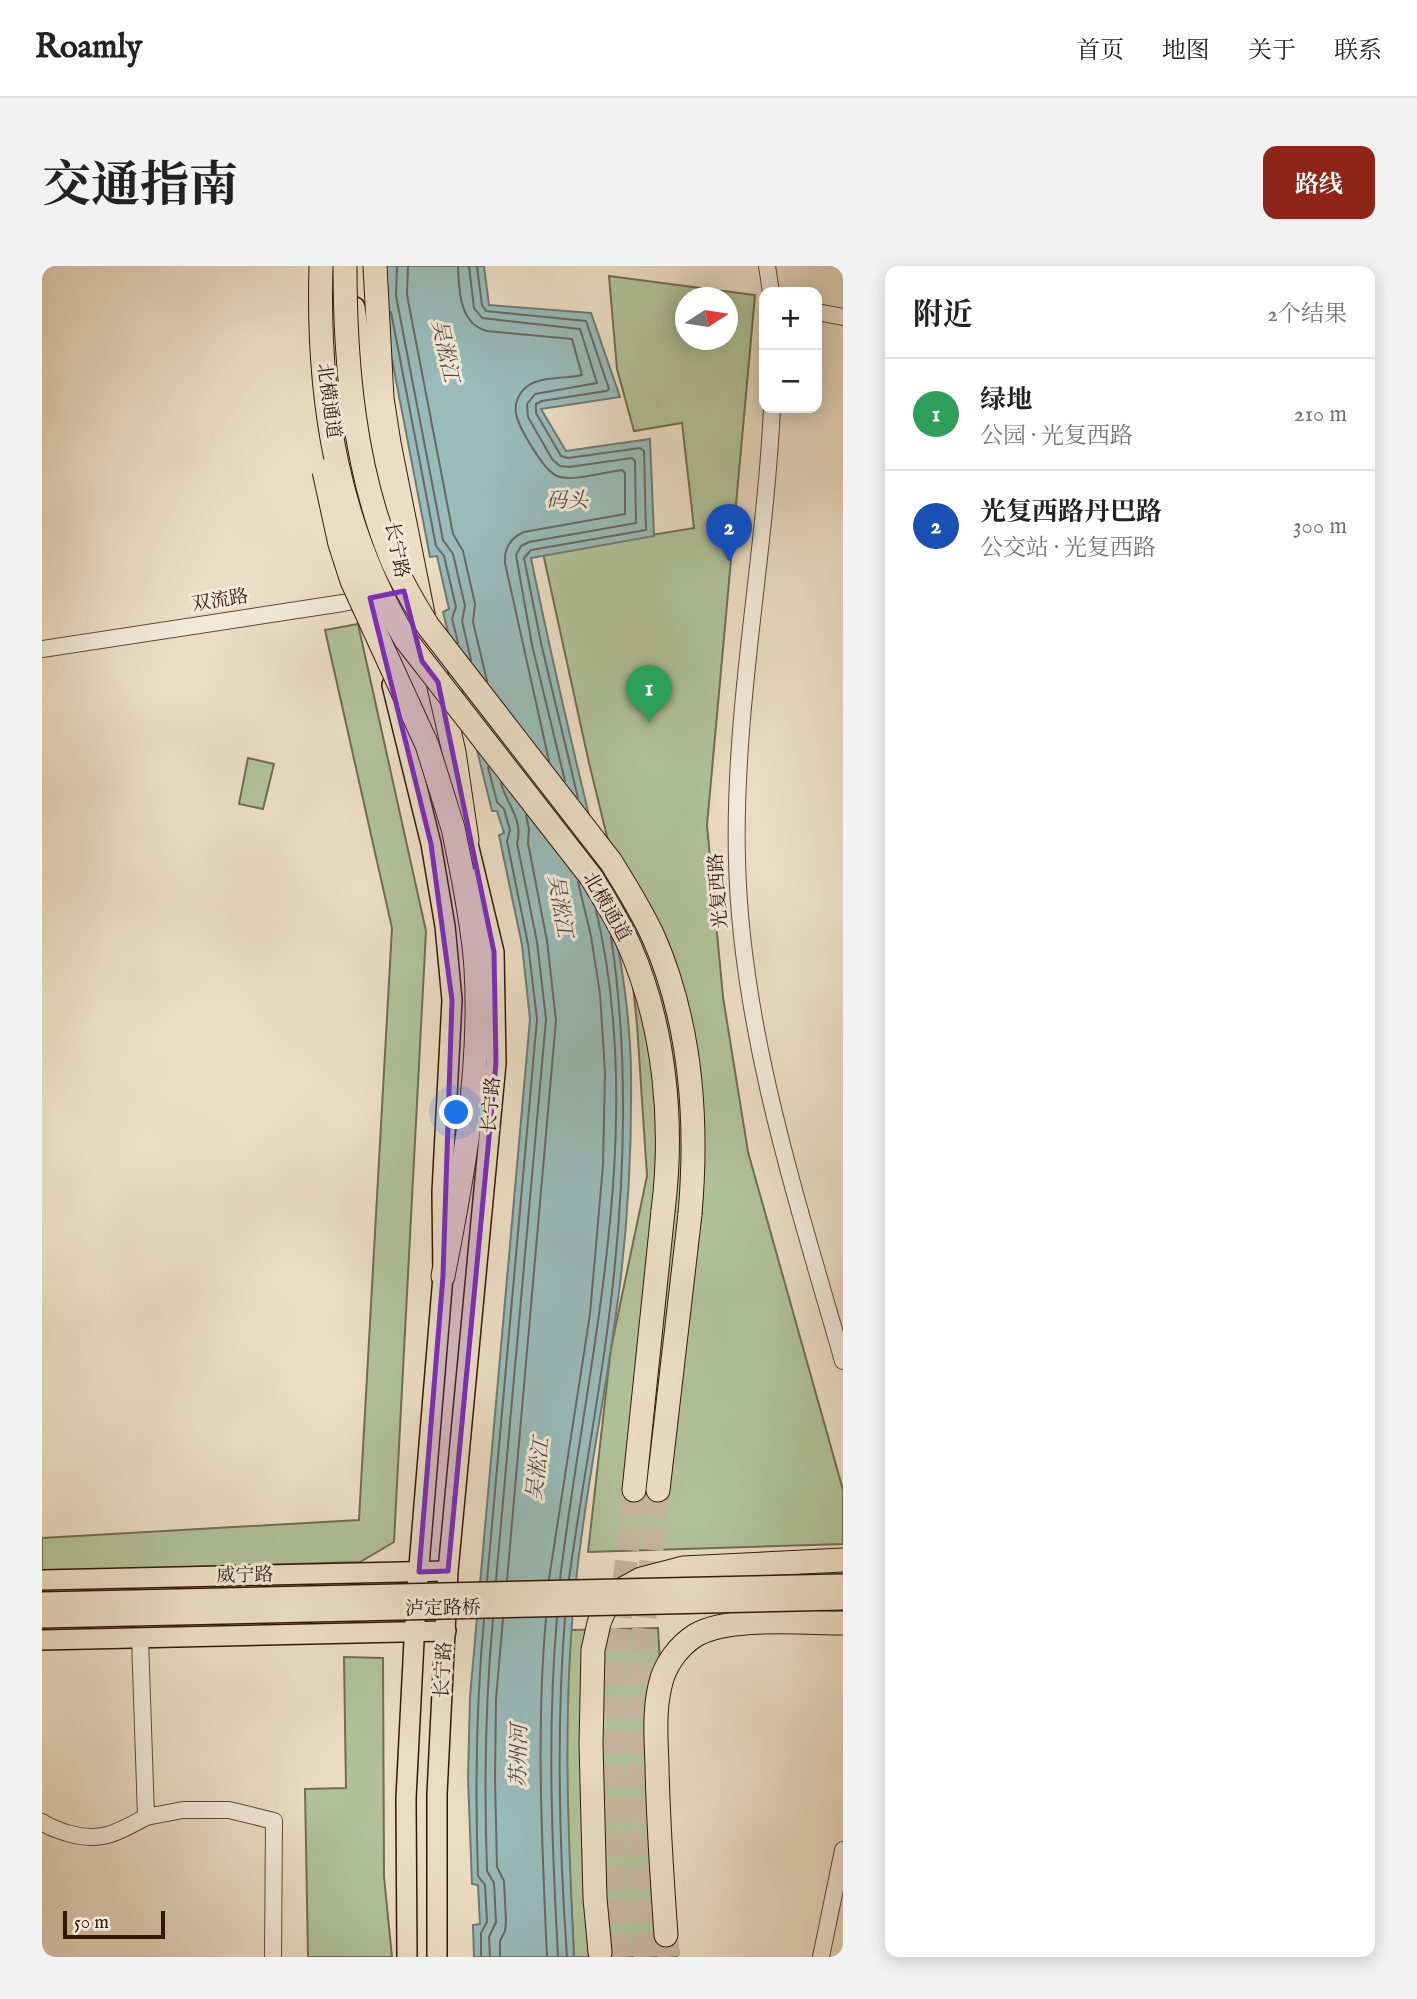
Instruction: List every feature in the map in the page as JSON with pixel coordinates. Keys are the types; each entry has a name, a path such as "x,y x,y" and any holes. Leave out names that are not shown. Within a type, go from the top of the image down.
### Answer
{"highway":[{"path":"310,266 310,354 314,410 330,506 352,581 427,745 453,828 470,915 476,967 477,1022 472,1090 462,1171 443,1276"},
{"name":"北横通道","path":"319,266 327,408 345,499 356,536 385,605 427,668 590,877 612,911 630,948 651,1014 663,1077 668,1175 634,1490"},
{"name":"北横通道","path":"345,266 349,363 361,453 370,493 392,561 428,626 611,862 634,898 653,938 676,1007 688,1073 694,1135 690,1214 658,1490"},
{"path":"354,266 355,348 370,493"},
{"path":"375,266 382,398 399,500 454,752 467,840"},
{"path":"600,1952 595,1898 591,1731 593,1650 606,1606 621,1590 641,1579 684,1568 843,1560"},
{"path":"667,1935 658,1814 657,1745 657,1701 665,1670 683,1645 695,1636 721,1626 843,1623"}],"main road":[{"name":"长宁路","path":"319,266 320,292 334,388 370,598 431,844 445,926 452,1000 442,1192 443,1276 414,1632 406,1798 407,1957"},
{"name":"长宁路","path":"354,266 352,290 366,386 404,591 494,952 496,1063 448,1571 437,1794 437,1957"},
{"name":"威宁路","path":"42,1580 448,1571"},
{"name":"泸定路桥","path":"42,1602 843,1584"},
{"name":"泸定路桥","path":"42,1618 843,1600"},
{"path":"42,1640 446,1632"}],"street":[{"path":"767,266 770,287"},
{"path":"822,313 843,317"},
{"name":"光复西路","path":"772,413 736,797 742,933 765,1070 794,1189 843,1361"},
{"name":"双流路","path":"42,649 404,591"},
{"path":"140,1638 146,1817"},
{"path":"42,1822 49,1828 84,1839 112,1835 146,1817 183,1810 229,1810 274,1821 273,1957"},
{"path":"821,1957 843,1850"}],"highlighted area":[{"path":"404,591 422,661 438,682 494,952 496,1063 448,1571 419,1572 443,1276 452,1000 431,844 370,598"}],"green space":[{"path":"609,276 694,287 675,287 675,350 738,350 738,293 755,295 707,825 723,997 748,1152 843,1490 843,1544 588,1552 611,1348 647,1176 637,1024 625,910 589,763 543,553 694,528 682,423 634,431 617,369"},
{"path":"358,624 426,931 394,1542 360,1562 42,1571 42,1538 359,1520 392,928 325,630"},
{"path":"248,758 274,764 263,809 239,804"},
{"path":"658,1628 677,1957 574,1957 566,1796 566,1713 571,1630"},
{"path":"344,1657 383,1658 384,1877 392,1957 308,1957 305,1789 346,1788"}],"water":[{"path":"381,266 484,266 489,305 591,313 620,397 541,409 566,451 650,439 654,536 531,558 603,873 622,972 630,1039 631,1135 626,1229 610,1354 584,1516 569,1675 568,1769 574,1957 474,1957 473,1925 480,1924 478,1885 472,1884 468,1778 470,1697 530,1019 522,945 499,835 504,833 497,811 492,811 443,612 449,609 437,556 430,557 380,297"}],"tunnel":[{"path":"620,1957 611,1815 615,1665 634,1490"},
{"path":"645,1957 635,1812 640,1666 658,1490"},
{"path":"666,1935 669,1957"}],"place":[{"name":"光复西路丹巴路","path":"729,562"},
{"name":"绿地","path":"649,723"}],"water label":[{"name":"吴淞江","path":"444,351"},
{"name":"码头","path":"567,501"},
{"name":"吴淞江","path":"559,906"},
{"name":"吴淞江","path":"539,1469"},
{"name":"苏州河","path":"520,1756"}]}
